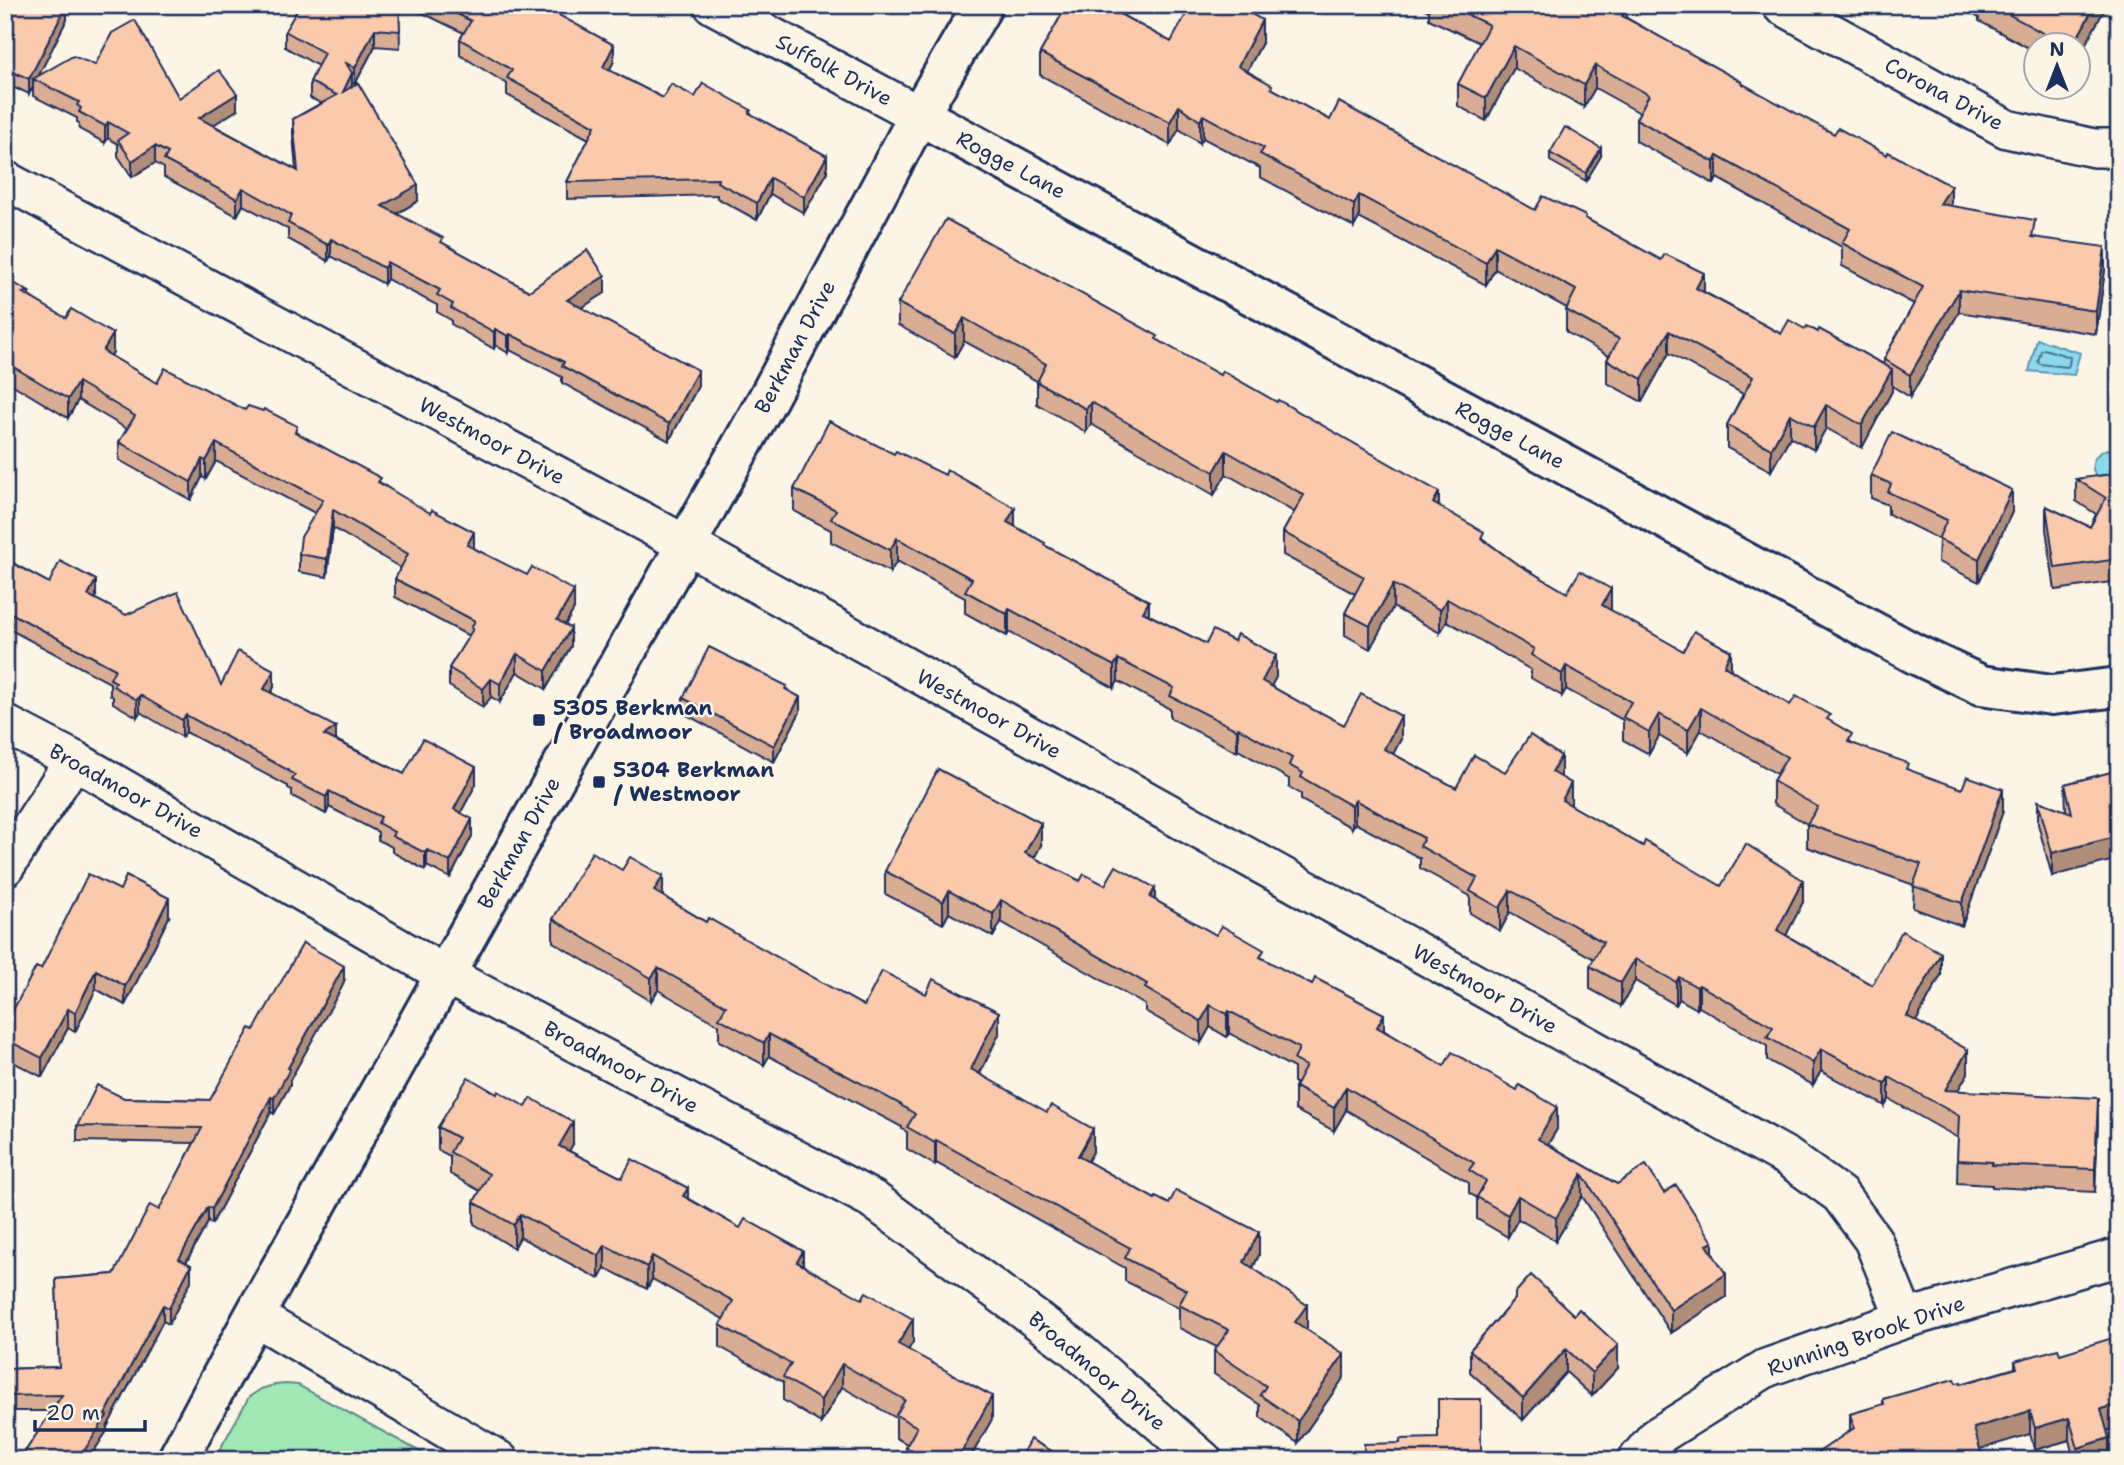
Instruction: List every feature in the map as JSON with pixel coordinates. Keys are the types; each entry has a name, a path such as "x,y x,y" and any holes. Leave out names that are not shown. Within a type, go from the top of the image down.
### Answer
{"street":[{"name":"Suffolk Drive","path":"713,5 919,114"},
{"name":"Berkman Drive","path":"177,1460 254,1316 687,545 919,114 982,5"},
{"name":"Corona Drive","path":"1781,5 2007,129 2094,148 2119,148"},
{"name":"Rogge Lane","path":"919,114 1914,654 1981,685 2052,695 2119,687"},
{"name":"Westmoor Drive","path":"5,180 687,545 1787,1157 1840,1195 1873,1240 1905,1319"},
{"name":"Broadmoor Drive","path":"5,724 74,760 446,975 872,1199 1072,1346 1203,1460"},
{"path":"5,867 74,760"},
{"name":"Running Brook Drive","path":"1637,1460 1656,1437 1766,1368 1905,1319 2119,1257"},
{"path":"254,1316 499,1460"}],"green space":[{"path":"286,1384 298,1385 435,1460 214,1460 249,1397 261,1389"}],"water":[{"path":"2037,339 2080,353 2074,375 2029,371"},
{"path":"2107,449 2119,450 2119,477 2096,477 2094,460"}],"building":[{"path":"5,5 67,5 29,79 5,69"},
{"path":"300,5 399,5 400,31 375,29 355,68 346,63 352,73 343,92 358,83 418,185 382,206 443,238 441,242 529,291 587,250 605,276 567,300 698,370 669,424 562,366 564,362 510,334 508,336 495,329 494,332 451,308 453,304 437,295 440,290 387,262 384,268 331,239 328,245 288,223 291,215 243,188 237,199 164,160 168,153 155,146 132,161 118,140 128,133 108,122 105,126 79,112 79,102 33,79 73,56 95,65 112,33 135,20 179,98 219,70 237,94 199,118 298,171 293,119 337,95 310,82 324,53 285,31"},
{"path":"440,5 542,5 614,45 603,67 663,98 671,84 695,97 703,83 751,110 749,113 827,156 804,197 770,178 757,203 717,182 718,179 567,182 595,126 507,78 512,70 460,39 471,21"},
{"path":"1067,5 1117,5 1114,11 1171,42 1191,5 1235,5 1262,20 1238,66 1272,85 1271,88 1330,120 1339,102 1535,210 1543,196 1586,216 1585,218 1661,260 1665,254 1704,273 1696,288 1781,334 1789,320 1805,329 1807,326 1818,332 1819,329 1892,369 1862,425 1826,405 1814,427 1790,414 1771,449 1727,425 1753,377 1669,331 1642,379 1607,360 1619,339 1566,310 1576,290 1495,246 1486,263 1359,195 1354,205 1260,154 1264,148 1203,115 1200,121 1179,106 1170,122 1040,53"},
{"path":"1447,5 1622,5 1627,8 1622,16 1741,83 1834,134 1838,128 1951,186 1940,204 2035,220 2032,237 2105,247 2096,311 1959,290 1910,375 1884,359 1923,287 1842,243 1850,229 1717,156 1714,162 1636,119 1649,95 1595,65 1584,85 1514,46 1486,98 1458,84 1489,25"},
{"path":"1992,5 2095,5 2081,32 2041,32"},
{"path":"1565,127 1601,148 1586,173 1550,153"},
{"path":"946,219 1158,336 1156,339 1220,375 1222,371 1277,402 1278,400 1439,492 1433,503 1484,532 1481,538 1514,562 1567,593 1580,571 1611,589 1602,605 1683,651 1694,631 1731,651 1724,666 1790,705 1796,696 1830,715 1827,719 1852,734 1848,742 1908,763 1906,769 1962,789 1967,776 2003,789 1962,903 1913,886 1921,864 1807,824 1818,807 1773,781 1787,757 1701,708 1688,730 1659,714 1649,732 1623,717 1631,702 1566,666 1562,674 1531,655 1534,649 1447,599 1440,610 1393,584 1370,626 1345,613 1364,577 1283,532 1304,495 1226,451 1214,472 1091,402 1086,409 1037,382 1046,364 964,318 955,334 898,303"},
{"path":"5,278 29,292 23,293 66,318 71,309 113,334 103,351 157,383 165,368 245,410 248,406 263,411 264,409 297,426 295,432 381,478 378,482 430,513 432,510 474,532 467,545 527,575 532,567 574,591 557,620 571,628 546,671 517,654 500,684 491,679 483,689 449,668 473,629 471,628 475,621 395,579 408,554 333,510 327,559 299,554 301,537 323,500 216,443 206,461 202,459 191,482 119,442 135,416 78,382 68,399 5,362"},
{"path":"829,421 894,454 896,451 945,475 947,470 1015,508 1007,522 1045,543 1044,545 1149,601 1143,612 1206,644 1213,630 1234,641 1237,634 1276,655 1262,681 1319,713 1344,725 1361,694 1401,716 1384,749 1456,788 1474,755 1505,772 1530,735 1561,756 1552,772 1571,783 1562,800 1643,846 1645,841 1721,886 1746,844 1803,880 1777,930 1872,985 1902,931 1941,953 1907,1016 1968,1050 1945,1090 2098,1098 2095,1169 1992,1165 1992,1162 1957,1160 1959,1116 1889,1077 1885,1084 1821,1049 1813,1063 1767,1037 1773,1027 1699,985 1697,987 1679,977 1676,982 1635,959 1621,983 1590,966 1603,942 1510,890 1500,908 1470,891 1477,878 1420,846 1424,838 1355,800 1352,806 1301,777 1303,773 1289,765 1292,758 1238,728 1237,730 1170,696 1174,688 1118,659 1114,666 1009,609 1007,614 965,591 972,579 897,538 890,550 831,519 836,510 794,489"},
{"path":"1892,432 2012,490 1979,559 1938,539 1947,520 1888,492 1891,484 1871,475"},
{"path":"2119,473 2119,559 2055,568 2046,506 2090,527 2106,498 2076,479"},
{"path":"5,559 49,583 60,561 96,580 88,595 126,615 178,592 221,685 238,651 274,670 264,689 336,727 324,735 404,774 423,739 476,767 454,809 472,819 450,862 392,836 394,832 378,823 381,817 329,791 326,797 292,780 295,775 288,770 186,715 182,720 140,695 137,700 113,686 116,682 110,679 115,669 9,612 8,615 5,614"},
{"path":"709,647 787,686 785,689 800,697 774,746 683,698"},
{"path":"938,769 1041,823 1025,853 1080,881 1084,874 1105,885 1116,866 1155,888 1150,897 1216,935 1222,926 1264,950 1260,957 1312,985 1315,978 1384,1014 1377,1027 1444,1066 1452,1052 1517,1090 1519,1085 1557,1107 1538,1139 1617,1184 1646,1165 1664,1193 1676,1185 1713,1242 1707,1245 1726,1274 1671,1310 1582,1174 1556,1218 1518,1196 1508,1215 1477,1197 1486,1181 1469,1170 1474,1163 1346,1087 1334,1108 1295,1087 1306,1066 1294,1060 1299,1048 1229,1011 1227,1014 1210,1005 1201,1021 1145,988 1147,984 1001,900 993,914 949,891 943,902 885,871"},
{"path":"2119,770 2119,836 2052,853 2038,801 2072,813 2065,784"},
{"path":"592,852 622,870 630,857 663,876 654,891 706,922 708,918 864,1006 882,971 926,994 933,979 999,1012 971,1069 1047,1112 1051,1105 1093,1129 1078,1156 1155,1199 1156,1197 1169,1204 1176,1190 1259,1232 1244,1262 1307,1305 1295,1322 1344,1354 1298,1421 1260,1395 1266,1386 1214,1351 1229,1330 1179,1305 1187,1290 1125,1258 1130,1248 936,1140 935,1143 907,1127 915,1114 902,1105 769,1034 764,1043 719,1018 726,1006 658,968 651,978 553,919"},
{"path":"88,874 120,890 126,876 169,898 125,986 96,970 75,1013 68,1009 42,1058 5,1039 5,1025 36,967 41,969"},
{"path":"303,943 344,966 212,1209 208,1207 179,1259 191,1265 169,1308 163,1305 105,1415 107,1416 78,1460 24,1460 21,1458 62,1395 5,1396 5,1369 59,1367 56,1279 114,1274 150,1205 159,1210 202,1128 77,1126 97,1085 124,1098 210,1100 250,1028 254,1030"},
{"path":"468,1077 526,1107 531,1098 573,1122 559,1146 622,1178 632,1159 688,1188 683,1196 740,1228 745,1219 803,1251 797,1262 862,1299 866,1292 913,1319 898,1344 992,1396 957,1460 928,1460 906,1447 917,1427 896,1415 905,1400 842,1364 821,1400 783,1377 791,1364 720,1325 733,1301 652,1256 647,1267 605,1245 599,1256 520,1214 514,1225 474,1202 489,1174 450,1152 458,1138 438,1127"},
{"path":"5,1089 11,1094 5,1100"},
{"path":"1531,1275 1574,1315 1579,1309 1618,1345 1592,1373 1566,1349 1523,1398 1470,1350 1515,1299 1515,1293"},
{"path":"2119,1336 2119,1404 2101,1409 2109,1438 2078,1448 2069,1418 2035,1428 2030,1411 1974,1428 1983,1460 1807,1460 1854,1428 1850,1414 1884,1404 1883,1399 1954,1379 1961,1384 2017,1368 2015,1361 2058,1349 2060,1354"},
{"path":"1438,1399 1481,1399 1481,1460 1364,1460 1364,1444 1438,1438"},
{"path":"1030,1439 1068,1460 1019,1460"}],"place":[{"name":"5305 Berkman / Broadmoor","path":"539,720"},
{"name":"5304 Berkman / Westmoor","path":"599,782"}]}
